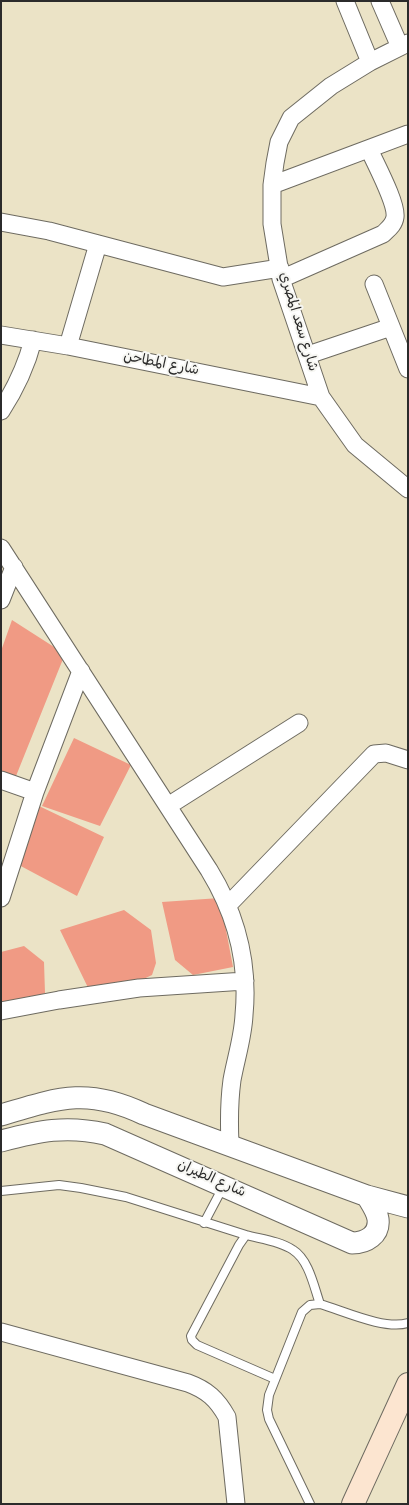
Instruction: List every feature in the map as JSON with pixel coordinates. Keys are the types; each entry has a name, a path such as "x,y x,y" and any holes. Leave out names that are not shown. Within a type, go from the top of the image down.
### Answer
{"main road":[{"path":"353,1504 408,1384"}],"street":[{"path":"345,1 370,62"},
{"path":"380,1 404,45"},
{"name":"شارع سعد المصري","path":"404,45 370,62 331,86 291,118 279,142 272,185 272,224 281,273 321,397 355,445 408,489"},
{"path":"272,185 408,134"},
{"path":"1,222 49,231 223,277 281,273 382,234 391,227 395,216 394,205 369,149"},
{"path":"68,346 98,244"},
{"path":"374,284 408,368"},
{"path":"308,355 391,327"},
{"name":"شارع المطاحن","path":"1,335 68,346 321,397"},
{"path":"1,411 18,384 26,365 32,340"},
{"path":"1,548 220,887 228,905 240,942 245,981 245,1014 229,1106 230,1144"},
{"path":"1,600 14,568"},
{"path":"1,898 35,792 81,671"},
{"path":"168,806 298,723"},
{"path":"228,905 374,754 386,753 408,760"},
{"path":"1,780 35,792"},
{"path":"1,1011 59,1000 139,988 245,981"},
{"path":"1,1115 48,1101 76,1098 100,1098 123,1104 144,1114 230,1144 367,1196 408,1207"},
{"name":"شارع الطيران","path":"1,1141 46,1130 66,1128 105,1134 352,1243 360,1243 367,1240 377,1228 378,1220 376,1212 367,1196"},
{"path":"1,1332 188,1383 200,1387 212,1395 227,1417 236,1504"}],"lane":[{"path":"1,1191 59,1185 74,1187 126,1197 204,1223 287,1246 298,1253 306,1265 320,1304"},
{"path":"204,1223 223,1186"},
{"path":"246,1235 239,1245 191,1336 192,1340 197,1345 274,1379"},
{"path":"310,1504 269,1419 267,1403 274,1379 302,1312 310,1305 320,1304 382,1323 396,1325 408,1323"}],"building":[{"path":"12,620 65,654 14,781 1,776 1,651"},
{"path":"74,738 131,765 100,826 42,806"},
{"path":"39,806 104,837 77,896 17,864"},
{"path":"220,898 233,967 193,975 175,960 162,902"},
{"path":"124,910 151,930 156,963 152,975 95,1002 60,930"},
{"path":"24,946 44,962 45,993 1,1016 1,952"}]}
